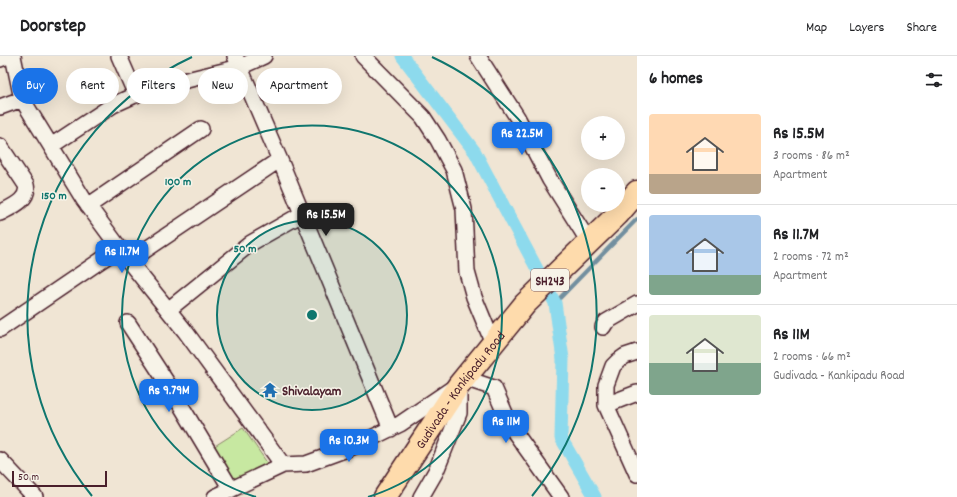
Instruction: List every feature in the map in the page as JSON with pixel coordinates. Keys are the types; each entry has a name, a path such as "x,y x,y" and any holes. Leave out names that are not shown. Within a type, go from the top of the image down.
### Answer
{"main road":[{"name":"SH243","path":"583,248 637,192"},
{"name":"Gudivada - Kankipadu Road","path":"385,497 461,381 525,304 583,248"}],"street":[{"path":"0,59 8,56"},
{"path":"13,56 16,68"},
{"path":"119,56 127,74"},
{"path":"190,76 238,61 264,56"},
{"path":"363,56 423,117 438,140 454,170 464,209 467,272 474,297 493,343"},
{"path":"478,56 517,118 550,180 583,248"},
{"path":"238,61 391,429"},
{"path":"51,146 113,105 127,99"},
{"path":"0,107 12,103"},
{"path":"25,104 88,206 129,261 185,331 283,466"},
{"path":"88,206 201,130"},
{"path":"0,146 28,190 23,198 0,213"},
{"path":"129,261 279,160"},
{"path":"168,310 251,243 302,214"},
{"path":"0,329 119,248"},
{"path":"603,327 606,322 637,304"},
{"path":"128,323 171,390 231,489"},
{"path":"637,352 625,356 614,366 606,385 606,405 632,448 637,474"},
{"path":"421,497 436,472 459,413 461,381"},
{"path":"215,497 283,466 306,464 355,446 391,429 461,381 494,388 511,427 561,497"},
{"path":"606,405 637,392"},
{"path":"0,460 35,497"}],"green space":[{"path":"243,428 268,464 236,484 210,449"}],"waterway":[{"path":"402,56 475,152 555,303 563,359 561,438 595,497"},
{"path":"555,303 637,219"}],"place":[{"name":"Shivalayam","path":"270,390"}]}
